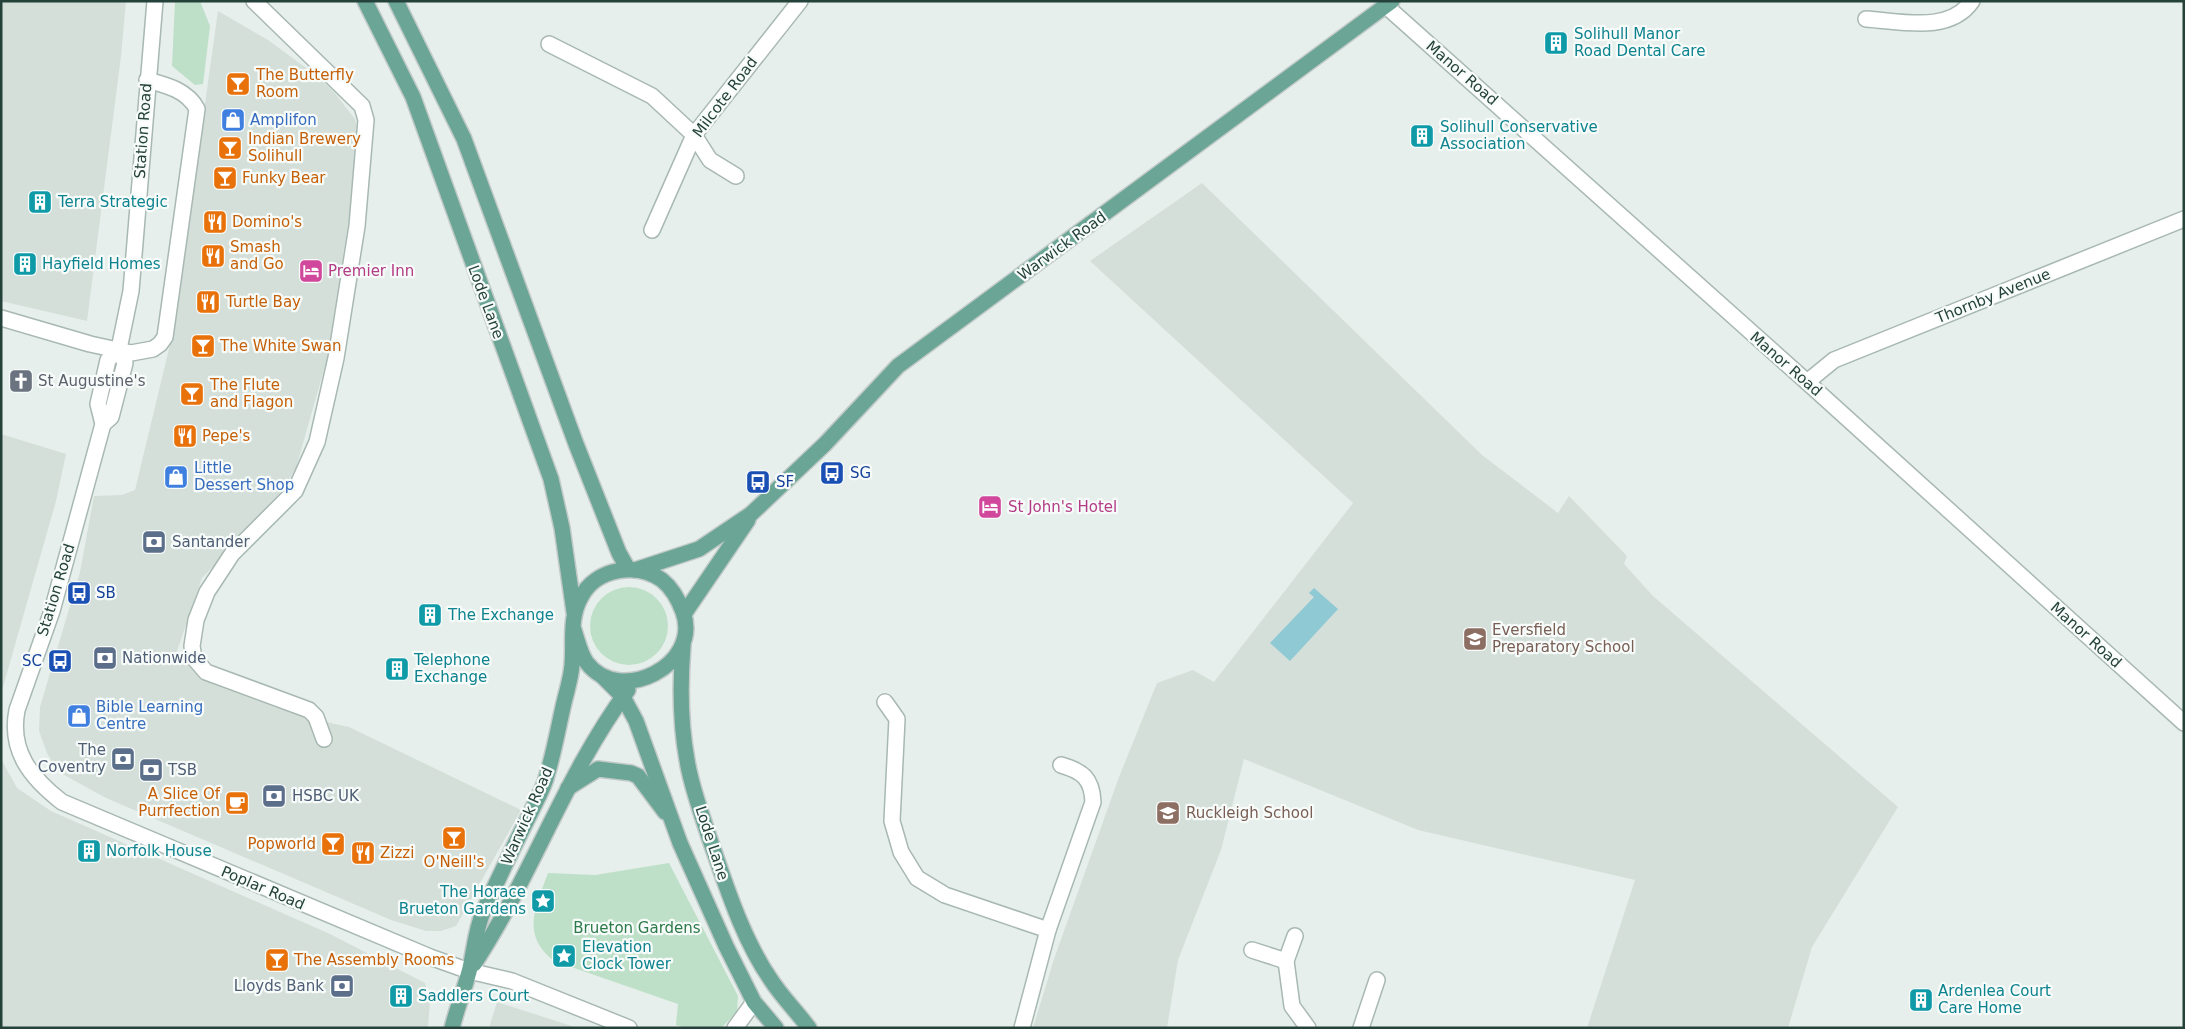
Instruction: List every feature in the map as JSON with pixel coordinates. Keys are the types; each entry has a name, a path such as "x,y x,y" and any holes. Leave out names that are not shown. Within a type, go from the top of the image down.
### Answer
{"main road":[{"name":"Lode Lane","path":"365,1 413,97 550,479 562,528 573,620"},
{"path":"396,1 464,139 576,444 619,553 631,569 661,580 672,590 684,614 683,637 678,651 668,666 654,676 635,681 618,680 600,673 587,662 573,620 581,596 588,586 603,576 631,569"},
{"name":"Warwick Road","path":"631,569 699,549 751,514 825,444 898,366 1389,4"},
{"name":"Warwick Road","path":"684,614 751,514"},
{"name":"Warwick Road","path":"452,1028 469,971 482,914 547,776 572,666 573,620"},
{"name":"Lode Lane","path":"683,637 681,673 683,730 687,762 700,808 727,890 750,941 771,980 809,1028"},
{"name":"Lode Lane","path":"600,673 623,698 636,721 680,843 726,946 754,1002 776,1028"},
{"name":"Warwick Road","path":"469,971 495,933 566,789 591,744 635,681"},
{"path":"566,789 598,769 631,773 638,776 676,828"}],"street":[{"name":"Station Road","path":"19,755 14,724 17,710 52,611 103,424 98,404 108,360 119,349 131,291 155,1"},
{"path":"254,1 362,106 366,120 357,226 336,358 318,442 295,492 232,554 207,592 196,620 192,646 194,658 206,672 309,710 316,717 324,740"},
{"name":"Milcote Road","path":"652,230 694,134 800,1"},
{"path":"1866,19 1934,24 1956,17 1972,1"},
{"name":"Manor Road","path":"1389,4 2184,723"},
{"path":"550,44 652,96 694,134 710,160 736,176"},
{"path":"1,318 90,344 131,353 143,352 160,344 165,337 197,120 197,109 192,100 175,89 147,80"},
{"name":"Thornby Avenue","path":"1807,382 1834,360 2184,219"},
{"path":"885,702 898,719 892,821 901,852 917,878 945,896 1048,930"},
{"name":"Poplar Road","path":"19,755 39,783 62,802 240,879 469,971"},
{"path":"1022,1028 1048,930 1093,802 1093,795 1086,776 1077,770 1061,765"},
{"path":"1295,936 1286,961 1292,1006 1308,1028"},
{"path":"1252,950 1286,961"},
{"path":"469,971 512,981 629,1028"},
{"path":"1362,1028 1377,980"},
{"path":"735,1028 754,1002"}],"shaded area":[{"path":"1,1 126,1 121,56 87,321 1,301"},
{"path":"218,11 268,40 317,76 334,92 355,119 357,128 351,205 327,359 296,468 273,505 202,578 177,651 199,675 308,718 349,727 521,810 456,926 441,931 426,931 391,920 106,798 57,771 47,753 39,731 40,707 80,572 94,496 122,495 135,490 173,332"},
{"name":"Eversfield Preparatory School","path":"1202,183 1482,455 1558,513 1569,496 1627,556 1624,564 1653,596 1898,807 1812,947 1788,1028 1587,1028 1635,880 1418,830 1244,759 1221,850 1178,960 1167,1028 1033,1028 1054,959 1119,777 1157,683 1193,670 1214,682 1353,503 1090,261"},
{"path":"1,434 66,454 56,501 1,694"},
{"path":"1,759 17,788 51,811 330,934 425,983 430,1001 428,1028 1,1028"},
{"path":"497,1002 578,1028 489,1028"}],"green space":[{"path":"175,1 200,1 210,26 203,84 195,85 172,66"},
{"path":"629,587 644,590 661,604 665,611 668,626 665,641 651,658 644,662 629,665 614,662 597,648 593,641 590,626 593,611 607,594 614,590"},
{"name":"Brueton Gardens","path":"669,863 738,996 737,1012 721,1028 686,1028 676,1025 678,1004 554,961 543,951 537,941 534,920 539,897 548,873 595,875"}],"water":[{"path":"1314,588 1338,609 1290,661 1270,643 1314,597 1309,593"}],"place":[{"name":"Solihull Manor Road Dental Care","path":"1556,43"},
{"name":"The Butterfly Room","path":"238,84"},
{"name":"Amplifon","path":"233,120"},
{"name":"Solihull Conservative Association","path":"1422,136"},
{"name":"Indian Brewery Solihull","path":"230,148"},
{"name":"Funky Bear","path":"225,178"},
{"name":"Terra Strategic","path":"40,202"},
{"name":"Domino's","path":"215,222"},
{"name":"Smash and Go","path":"213,256"},
{"name":"Hayfield Homes","path":"25,264"},
{"name":"Premier Inn","path":"311,271"},
{"name":"Turtle Bay","path":"208,302"},
{"name":"The White Swan","path":"203,346"},
{"name":"St Augustine's","path":"21,381"},
{"name":"The Flute and Flagon","path":"192,394"},
{"name":"Pepe's","path":"185,436"},
{"name":"SG","path":"832,473"},
{"name":"Little Dessert Shop","path":"176,477"},
{"name":"SF","path":"758,482"},
{"name":"St John's Hotel","path":"990,507"},
{"name":"Santander","path":"154,542"},
{"name":"SB","path":"79,593"},
{"name":"The Exchange","path":"430,615"},
{"name":"Eversfield Preparatory School","path":"1475,639"},
{"name":"Nationwide","path":"105,658"},
{"name":"SC","path":"60,661"},
{"name":"Telephone Exchange","path":"397,669"},
{"name":"Bible Learning Centre","path":"79,716"},
{"name":"The Coventry","path":"123,759"},
{"name":"TSB","path":"151,770"},
{"name":"HSBC UK","path":"274,796"},
{"name":"A Slice Of Purrfection","path":"237,803"},
{"name":"Ruckleigh School","path":"1168,813"},
{"name":"O'Neill's","path":"454,838"},
{"name":"Popworld","path":"333,844"},
{"name":"Norfolk House","path":"89,851"},
{"name":"Zizzi","path":"363,853"},
{"name":"The Horace Brueton Gardens","path":"543,901"},
{"name":"Elevation Clock Tower","path":"564,956"},
{"name":"The Assembly Rooms","path":"277,960"},
{"name":"Lloyds Bank","path":"342,986"},
{"name":"Saddlers Court","path":"401,996"},
{"name":"Ardenlea Court Care Home","path":"1921,1000"}]}
